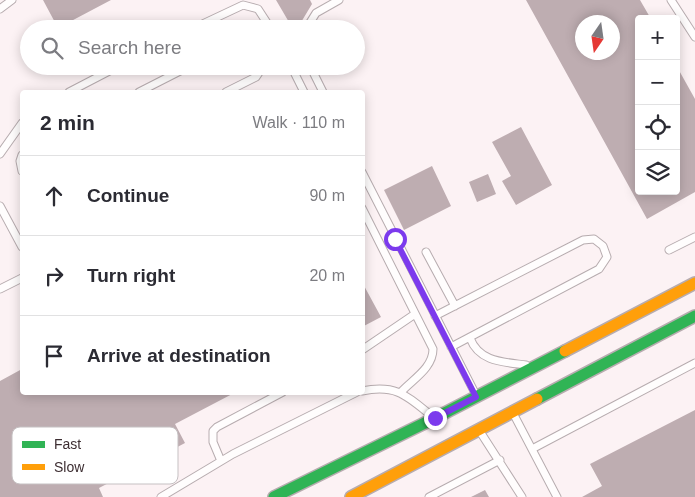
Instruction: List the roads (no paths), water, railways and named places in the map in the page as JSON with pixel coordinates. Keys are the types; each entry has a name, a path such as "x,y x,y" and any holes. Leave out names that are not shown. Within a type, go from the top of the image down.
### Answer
{"street":[{"path":"351,497 513,412 687,307 695,283"},
{"path":"274,497 534,367 687,307"}],"lane":[{"path":"0,9 12,0"},
{"path":"312,20 316,13 339,0"},
{"path":"671,0 695,37"},
{"path":"211,20 243,5 258,9 264,20"},
{"path":"73,90 102,75"},
{"path":"143,90 172,75"},
{"path":"230,90 257,75"},
{"path":"296,75 303,90"},
{"path":"314,75 322,90"},
{"path":"0,154 20,126"},
{"path":"365,178 476,397"},
{"path":"0,206 20,243"},
{"path":"365,214 433,349 433,358 429,366 401,392"},
{"path":"669,250 695,237"},
{"path":"435,316 583,240 590,238 599,240 606,252 605,262 599,269 451,347"},
{"path":"426,252 455,306"},
{"path":"0,289 20,279"},
{"path":"365,348 415,314"},
{"path":"470,338 476,350 488,358 534,367"},
{"path":"532,449 695,363"},
{"path":"365,390 379,388 401,392 435,418"},
{"path":"221,461 213,442 213,431 217,427 277,395"},
{"path":"161,497 221,461 351,395"},
{"path":"513,412 557,497"},
{"path":"479,430 522,497"},
{"path":"428,497 500,460"}]}
